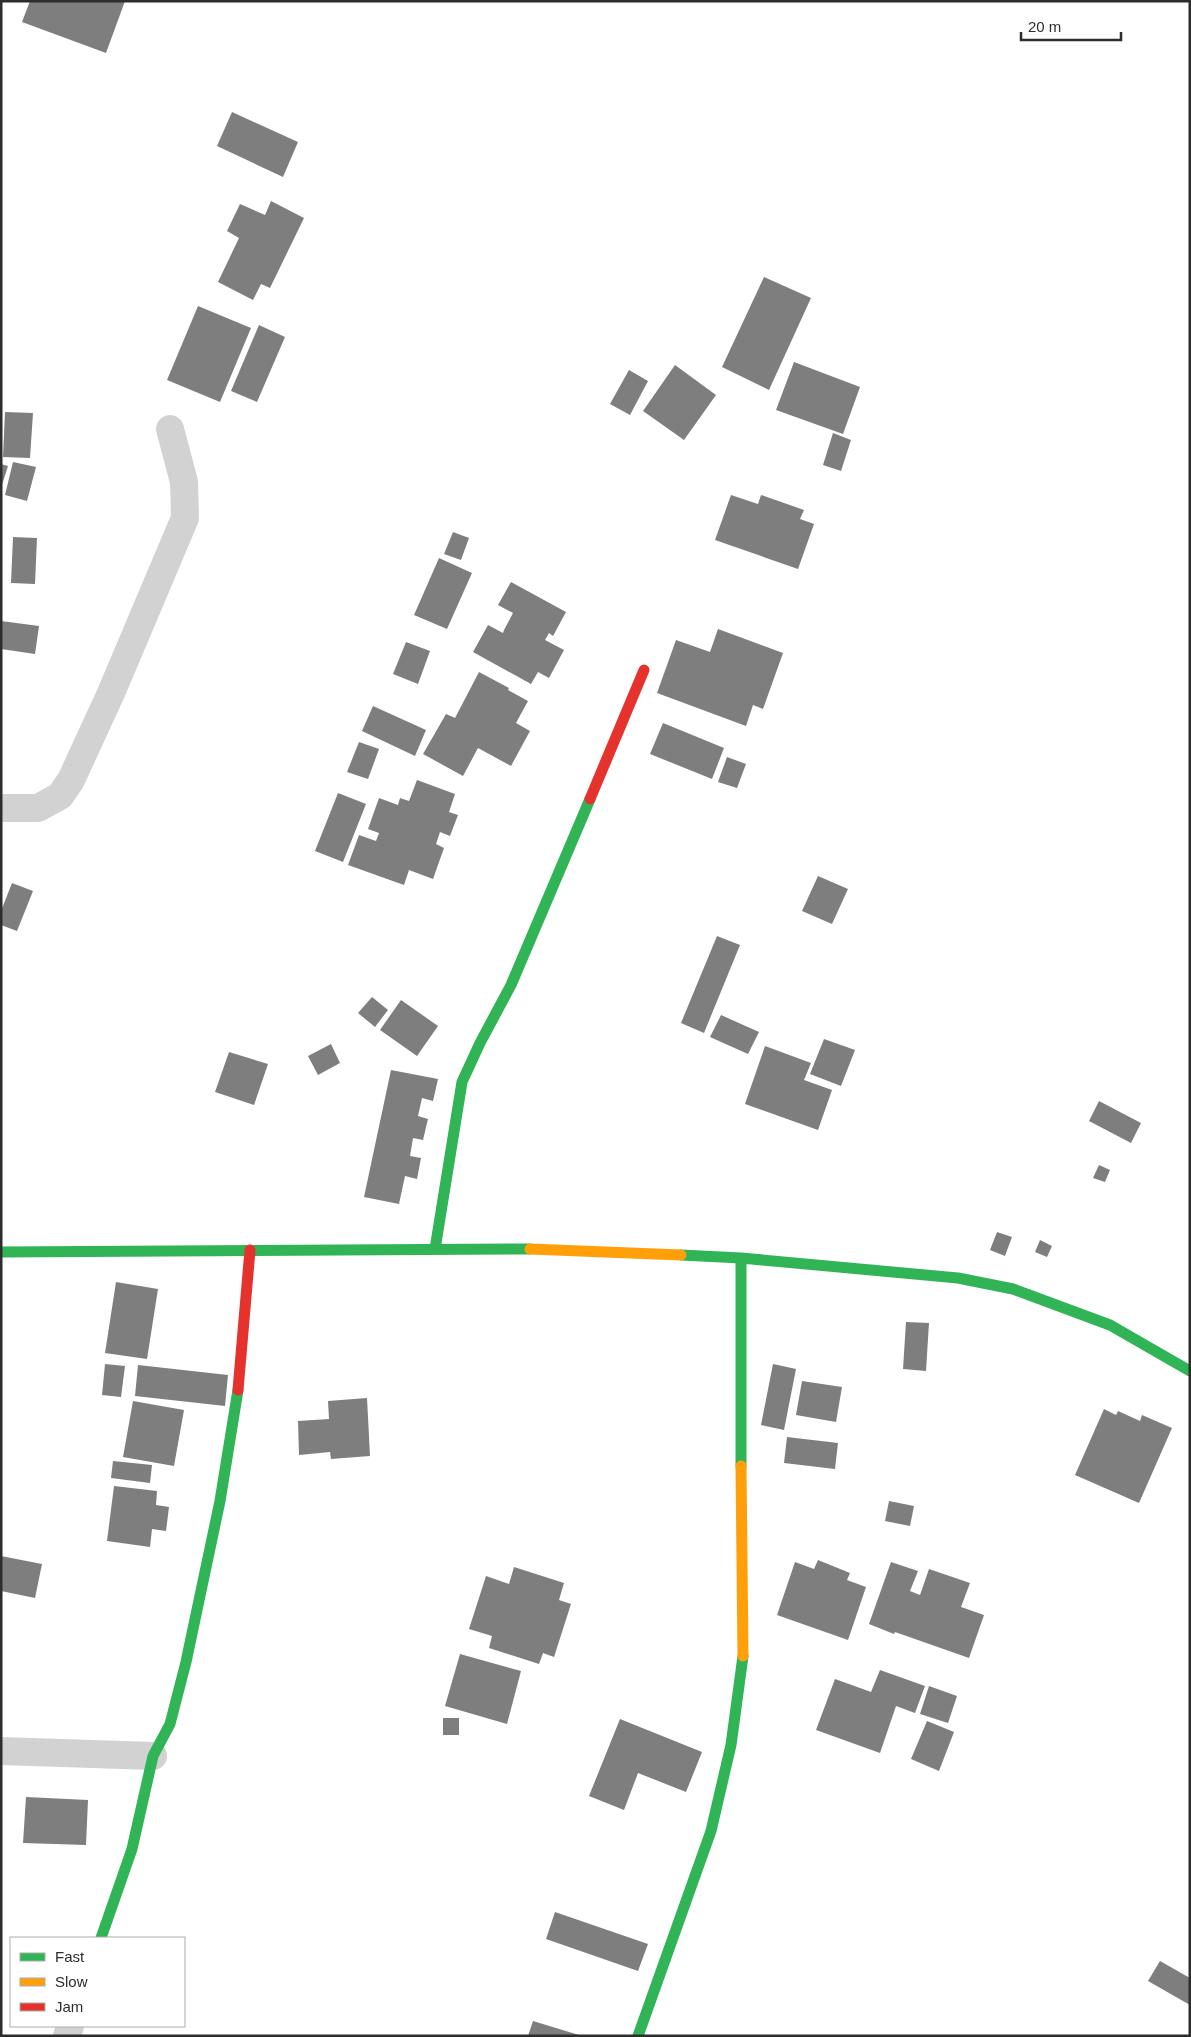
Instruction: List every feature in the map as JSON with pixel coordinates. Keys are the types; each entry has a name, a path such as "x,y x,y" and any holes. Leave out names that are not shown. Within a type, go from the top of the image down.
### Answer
{"street":[{"path":"1,808 38,808 60,796 71,780 111,693 185,518 184,482 170,428"},
{"path":"435,1248 462,1082 511,984 644,670"},
{"path":"1,1252 515,1248 741,1258 958,1278 1013,1289 1110,1325 1190,1371"},
{"path":"100,1937 132,1849 153,1756 170,1724 186,1662 220,1501 237,1400 250,1250"},
{"path":"638,2036 711,1831 731,1746 744,1652 741,1505 741,1258"},
{"path":"1,1751 153,1756"}],"building":[{"path":"30,1 125,1 106,53 22,22"},
{"path":"232,112 298,142 283,177 217,146"},
{"path":"271,201 304,218 270,288 261,284 253,300 218,282 239,238 227,231 240,204 265,215"},
{"path":"764,277 811,298 769,390 722,367"},
{"path":"198,306 251,328 220,402 167,380"},
{"path":"259,325 285,337 257,402 231,391"},
{"path":"794,362 860,387 843,434 776,410"},
{"path":"675,365 716,395 684,440 643,411"},
{"path":"629,370 648,381 630,415 610,404"},
{"path":"5,412 33,413 30,458 3,457"},
{"path":"833,433 851,440 841,471 823,465"},
{"path":"13,462 36,467 27,501 5,495"},
{"path":"1,464 8,466 2,485 1,485"},
{"path":"731,495 758,504 761,495 804,510 800,519 814,524 798,569 715,540"},
{"path":"453,532 469,538 461,560 444,554"},
{"path":"13,537 37,538 35,584 11,583"},
{"path":"439,558 472,573 447,629 414,615"},
{"path":"511,582 566,612 553,636 549,633 545,640 564,650 549,678 538,672 531,684 473,652 488,625 503,633 513,613 498,605"},
{"path":"1,621 39,626 35,654 1,649"},
{"path":"718,629 783,653 763,709 753,705 746,726 657,693 676,640 710,652"},
{"path":"406,642 430,651 418,684 393,674"},
{"path":"479,672 509,688 508,690 528,701 516,723 530,731 511,766 478,748 463,776 423,754 446,714 455,718"},
{"path":"373,706 426,730 415,756 362,731"},
{"path":"663,723 724,748 712,779 650,754"},
{"path":"359,742 379,749 368,779 347,772"},
{"path":"727,757 746,764 737,788 718,782"},
{"path":"417,780 455,794 449,812 458,815 450,836 440,832 436,844 444,848 433,879 409,870 404,885 348,865 359,835 376,841 379,833 368,829 379,798 398,805 400,798 409,801"},
{"path":"338,793 366,804 343,862 315,851"},
{"path":"818,876 848,889 832,924 802,911"},
{"path":"12,883 33,891 17,931 1,925 1,911"},
{"path":"717,936 740,945 704,1033 681,1023"},
{"path":"372,997 388,1010 375,1027 358,1013"},
{"path":"401,1000 438,1026 417,1056 380,1030"},
{"path":"721,1015 759,1032 748,1054 710,1037"},
{"path":"824,1039 855,1050 841,1086 810,1074"},
{"path":"331,1044 340,1063 318,1075 308,1056"},
{"path":"765,1046 811,1063 804,1080 832,1090 818,1130 745,1104"},
{"path":"229,1052 268,1064 254,1105 215,1092"},
{"path":"391,1070 438,1079 433,1101 422,1098 418,1116 428,1119 423,1140 413,1138 410,1156 421,1158 417,1179 405,1176 399,1204 364,1197"},
{"path":"1099,1101 1141,1123 1131,1143 1089,1121"},
{"path":"1099,1165 1110,1170 1105,1182 1093,1178"},
{"path":"997,1232 1012,1237 1005,1256 990,1250"},
{"path":"1040,1240 1052,1246 1047,1257 1035,1252"},
{"path":"116,1282 158,1289 147,1359 105,1353"},
{"path":"906,1322 929,1323 926,1371 903,1369"},
{"path":"105,1364 125,1366 121,1397 102,1395"},
{"path":"773,1364 796,1369 784,1430 761,1425"},
{"path":"138,1365 228,1375 225,1406 135,1396"},
{"path":"802,1381 842,1387 836,1422 796,1415"},
{"path":"367,1398 370,1456 331,1459 330,1452 299,1455 298,1421 329,1419 328,1401"},
{"path":"133,1401 184,1410 174,1466 123,1457"},
{"path":"1104,1409 1116,1415 1118,1411 1140,1421 1142,1415 1172,1428 1139,1503 1075,1475"},
{"path":"787,1437 838,1443 835,1469 784,1463"},
{"path":"113,1461 152,1465 150,1483 111,1478"},
{"path":"114,1486 157,1491 156,1505 169,1507 166,1531 152,1529 150,1547 107,1541"},
{"path":"889,1501 914,1506 910,1526 885,1521"},
{"path":"1,1556 42,1564 35,1598 1,1591"},
{"path":"818,1560 850,1573 847,1580 866,1587 848,1640 777,1615 795,1562 814,1569"},
{"path":"891,1562 918,1571 910,1591 920,1595 929,1569 970,1583 961,1607 984,1615 969,1658 869,1624"},
{"path":"514,1567 564,1583 559,1600 571,1604 554,1657 543,1653 539,1664 489,1648 492,1636 469,1629 486,1576 509,1584"},
{"path":"460,1654 521,1671 507,1724 445,1706"},
{"path":"880,1670 925,1686 915,1713 896,1706 880,1753 816,1730 835,1679 871,1692"},
{"path":"929,1686 957,1696 948,1723 920,1714"},
{"path":"443,1718 459,1718 459,1735 443,1735"},
{"path":"620,1719 702,1752 686,1792 638,1773 624,1810 589,1796"},
{"path":"927,1721 954,1732 939,1771 911,1759"},
{"path":"26,1797 88,1800 86,1845 23,1843"},
{"path":"555,1912 648,1944 638,1971 546,1939"},
{"path":"1160,1961 1190,1978 1190,2005 1148,1981"},
{"path":"533,2021 579,2035 579,2036 528,2036"}],"traffic: fast":[{"path":"435,1249 462,1082 480,1043 511,985 590,799"},
{"path":"1,1252 530,1249"},
{"path":"681,1255 741,1258 958,1278 1013,1289 1110,1325 1190,1371"},
{"path":"741,1258 741,1466"},
{"path":"101,1937 132,1849 153,1756 170,1724 186,1662 220,1501 238,1390"},
{"path":"638,2036 711,1831 731,1745 743,1656"}],"traffic: slow":[{"path":"530,1249 681,1255"},
{"path":"741,1466 743,1656"}],"traffic: jam":[{"path":"590,799 644,670"},
{"path":"238,1390 250,1250"}]}
